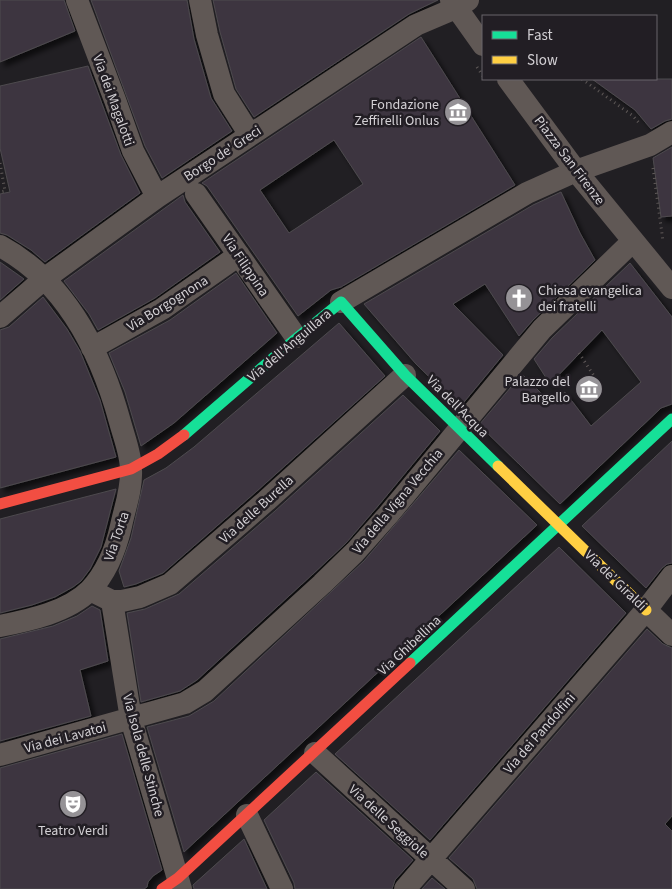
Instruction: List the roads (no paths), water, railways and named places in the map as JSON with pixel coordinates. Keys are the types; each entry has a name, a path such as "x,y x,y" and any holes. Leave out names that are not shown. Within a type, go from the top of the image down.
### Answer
{"street":[{"name":"Via dei Magalotti","path":"77,0 133,151 157,197"},
{"path":"200,0 207,35 224,94 250,135"},
{"name":"Borgo de' Greci","path":"0,317 44,279 157,197 191,185 250,135 416,25 458,3"},
{"path":"458,3 482,43"},
{"name":"Piazza San Firenze","path":"509,80 576,171 672,288"},
{"name":"Via dell'Anguillara","path":"0,504 131,469 147,462 212,411 296,337 341,302 527,193 576,171 663,138"},
{"name":"Via Filippina","path":"191,185 296,337"},
{"name":"Via della Vigna Vecchia","path":"131,719 185,703 205,691 322,584 388,515 542,329 633,241"},
{"name":"Via Torta","path":"0,246 44,279 65,302 86,334 108,382 126,443 131,469 128,498 118,539 112,555 90,590 65,606 43,616 0,626"},
{"name":"Via Borgognona","path":"92,348 162,309 239,255"},
{"name":"Via dell'Acqua","path":"341,302 405,375 559,526"},
{"name":"Via delle Burella","path":"112,601 140,597 170,584 266,501 405,375"},
{"name":"Via Ghibellina","path":"174,885 672,419"},
{"name":"Via de' Giraldi","path":"559,526 672,635"},
{"name":"Via dei Pandolfini","path":"405,889 646,610 672,576"},
{"path":"90,590 112,601"},
{"name":"Via Isola delle Stinche","path":"112,601 131,719 174,885"},
{"name":"Via dei Lavatoi","path":"0,755 131,719"},
{"name":"Via delle Seggiole","path":"315,753 464,889"},
{"path":"247,815 282,889"}],"place":[{"name":"Fondazione Zeffirelli Onlus","path":"458,112"},
{"name":"Chiesa evangelica dei fratelli","path":"519,298"},
{"name":"Palazzo del Bargello","path":"589,389"},
{"name":"Teatro Verdi","path":"73,804"}]}
